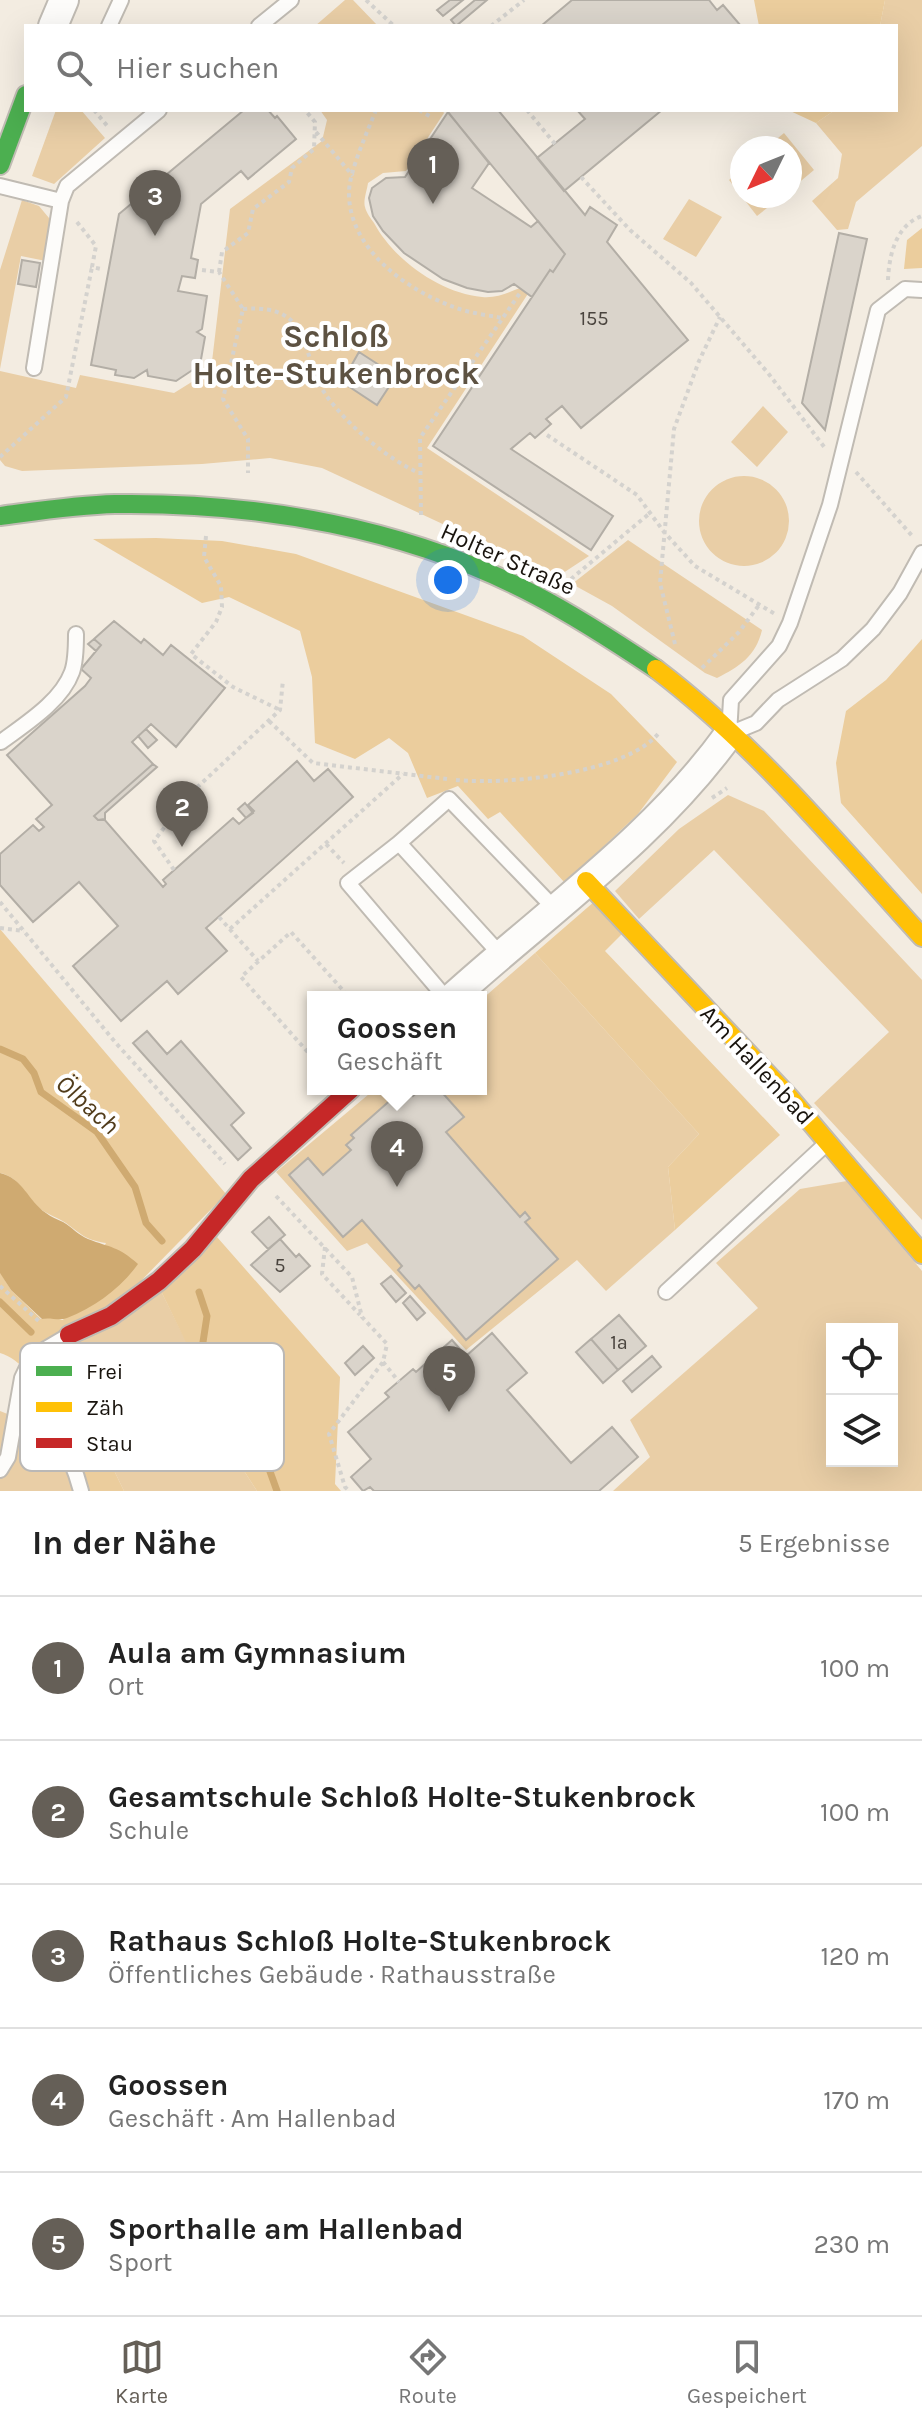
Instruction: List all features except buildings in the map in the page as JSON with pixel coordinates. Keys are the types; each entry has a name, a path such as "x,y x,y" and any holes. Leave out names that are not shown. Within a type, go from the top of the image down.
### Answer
{"street":[{"path":"54,24 64,0"},
{"path":"0,165 24,100"},
{"name":"Holter Straße","path":"0,516 113,504 206,505 290,515 411,542 514,583 574,615 658,671 769,772 922,937"},
{"path":"460,991 643,830 704,769 729,734"},
{"name":"Am Hallenbad","path":"586,881 790,1098 922,1254"},
{"path":"69,1335 111,1316 159,1281 222,1217 251,1179 344,1095"}],"lane":[{"path":"110,24 121,0"},
{"path":"261,24 291,0"},
{"path":"34,368 61,201 67,186 157,112"},
{"path":"0,186 61,201"},
{"path":"919,546 900,593 863,639 842,659 778,700 756,723 729,734 731,700 779,646 790,623 830,505 878,310 905,289 922,290"},
{"path":"1,742 62,688 72,672 76,634"},
{"path":"440,991 348,883 449,799 555,909"},
{"path":"399,843 500,954"},
{"path":"666,1292 827,1143"},
{"path":"56,1343 69,1335"},
{"path":"0,1470 8,1457 20,1389"},
{"path":"76,1471 81,1491"}],"path":[{"path":"366,0 392,24"},
{"path":"494,24 524,0"},
{"path":"248,473 248,439 223,399 243,309 219,272 222,252 248,233 253,209 289,182 292,168 314,149 315,122 307,112"},
{"path":"375,112 349,188 352,220 364,241 402,280 455,308 502,318"},
{"path":"422,112 433,118"},
{"path":"529,112 555,144"},
{"path":"314,130 353,176"},
{"path":"581,177 630,230 691,283 768,373 833,458 847,463 919,546"},
{"path":"0,457 66,397 96,246 61,201"},
{"path":"888,303 888,271 894,245 900,231 922,216"},
{"path":"92,267 101,269"},
{"path":"202,270 219,272"},
{"path":"421,526 420,438 520,293"},
{"path":"243,309 267,311 295,323 326,396 368,437 404,466 419,473"},
{"path":"676,647 670,633 660,583 674,429 699,361 720,317"},
{"path":"547,435 637,495 664,532 695,566 790,623"},
{"path":"563,585 650,513"},
{"path":"207,534 204,557 221,586 222,607 216,622 191,654 233,687 280,710"},
{"path":"698,673 739,632 759,605"},
{"path":"174,870 154,841 189,795 280,710 283,680"},
{"path":"269,721 313,763 484,783 596,768 628,756 650,743 658,734"},
{"path":"230,929 403,774"},
{"path":"326,844 357,876"},
{"path":"0,902 115,1042 223,1163 267,1187 352,1277 362,1317"},
{"path":"219,917 258,961"},
{"path":"0,928 24,931"},
{"path":"307,1051 241,977 291,932 344,991"},
{"path":"325,1247 322,1274 387,1344 383,1362 329,1434 345,1487 349,1491"},
{"path":"0,1286 36,1321 69,1335"},
{"path":"383,1362 399,1382"}],"shaded area":[{"path":"345,0 353,0 376,24 317,24"},
{"path":"754,0 885,0 880,24 759,24"},
{"path":"885,0 922,0 922,146 856,202 848,229 837,230 812,201 838,178 842,154 816,123 832,112 898,112 898,24 880,24"},
{"path":"55,112 83,112 105,138 54,184 32,176"},
{"path":"321,112 443,112 406,171 383,173 368,183 364,202 367,213 393,250 406,262 450,289 489,297 535,283 427,448 589,556 557,577 322,468 270,458 202,464 22,471 5,466 0,460 0,371 76,388 80,375 174,393 211,370 230,209 322,141 327,120"},
{"path":"792,112 832,112 816,123"},
{"path":"802,155 814,170 802,180"},
{"path":"689,199 722,217 696,257 663,239"},
{"path":"22,200 39,206 54,224 46,261 21,256 0,369 0,270"},
{"path":"751,208 767,208 757,216"},
{"path":"922,228 922,268 904,269 907,240"},
{"path":"763,406 788,432 757,467 731,442"},
{"path":"744,476 761,480 776,489 785,504 789,521 785,538 776,553 761,562 744,566 727,562 712,553 703,538 699,521 703,504 712,489 727,480"},
{"path":"93,539 222,541 296,554 523,636 611,694 677,762 638,814 565,883 500,812 488,819 458,786 427,798 408,753 389,738 355,759 315,743 312,677 300,631 229,597 202,603"},
{"path":"628,540 762,630 756,647 746,660 717,678 705,673 612,606 572,584"},
{"path":"922,639 922,894 841,803 836,763 846,711 886,680"},
{"path":"728,795 764,811 922,980 922,1220 814,1103 889,1032 714,850 639,919 615,891 679,829"},
{"path":"595,901 622,934 605,951 780,1135 675,1230 668,1167 699,1134 535,953"},
{"path":"0,929 226,1194 81,1343 20,1343 20,1365 0,1353 0,1272 11,1290 41,1319 50,1317 63,1320 106,1243 84,1236 40,1209 15,1181 0,1173"},
{"path":"535,953 699,1134 668,1167 675,1230 606,1291 577,1260 466,1350 367,1243 347,1251 276,1172 368,1095 487,1095 487,995"},
{"path":"0,1173 20,1185 48,1214 84,1237 119,1251 138,1264 115,1289 88,1308 64,1319 42,1319 11,1290 0,1273"},
{"path":"847,1181 922,1271 922,1491 613,1491 650,1457 630,1420 758,1308 716,1263 800,1189"},
{"path":"217,1237 340,1377 335,1484 341,1491 257,1491 244,1471 284,1471 284,1343 186,1343 161,1291"},
{"path":"161,1291 187,1343 81,1343"},
{"path":"0,1411 20,1419 20,1471 69,1471 78,1491 0,1491"},
{"path":"83,1471 114,1471 124,1491 89,1491"},
{"path":"114,1471 244,1471 257,1491 124,1491"}],"waterway":[{"name":"Ölbach","path":"0,1049 23,1059 34,1073 41,1092 97,1132 135,1187 146,1223 162,1241"},
{"name":"Ölbach","path":"199,1292 207,1316 203,1343"},
{"name":"Ölbach","path":"0,1302 31,1332"},
{"name":"Ölbach","path":"270,1471 277,1491"}],"traffic: fast":[{"path":"0,165 24,100"},
{"path":"0,516 100,505 169,505 278,514 385,536 488,572 537,596 656,669"}],"traffic: slow":[{"path":"656,669 762,763 922,937"},
{"path":"586,881 790,1098 922,1254"}],"traffic: jam":[{"path":"69,1335 111,1316 159,1281 193,1249 251,1179 344,1095"}],"place":[{"name":"Aula am Gymnasium","path":"433,204"},
{"name":"Rathaus Schloß Holte-Stukenbrock","path":"155,236"},
{"name":"Gesamtschule Schloß Holte-Stukenbrock","path":"182,847"},
{"name":"Goossen","path":"397,1187"},
{"name":"Sporthalle am Hallenbad","path":"449,1412"}],"district":[{"name":"Schloß Holte-Stukenbrock","path":"336,354"}]}
